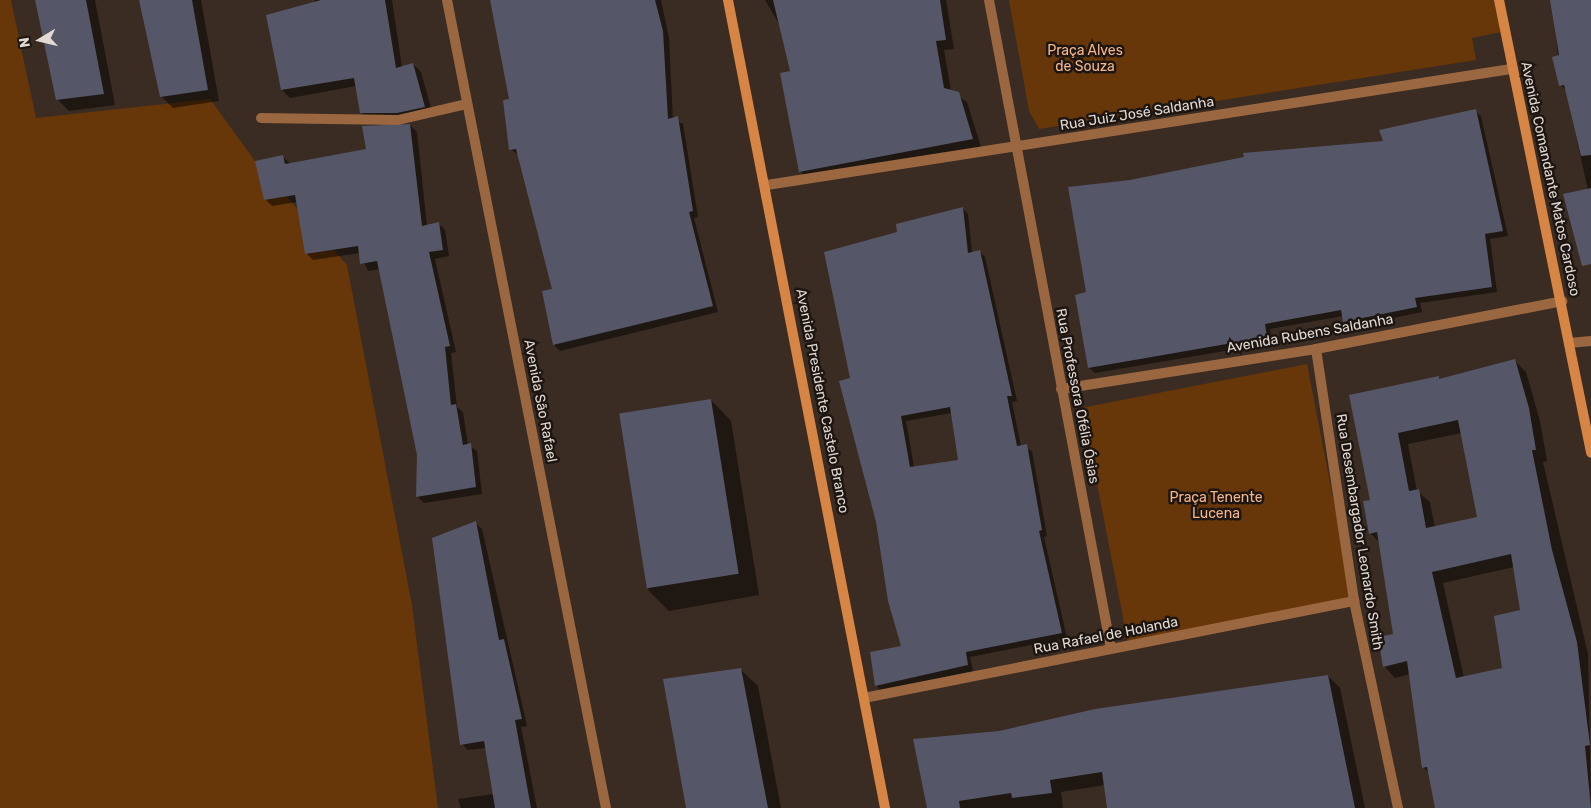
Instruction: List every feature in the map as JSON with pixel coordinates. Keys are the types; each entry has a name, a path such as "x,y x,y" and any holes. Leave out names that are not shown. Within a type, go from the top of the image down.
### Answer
{"main road":[{"name":"Avenida Presidente Castelo Branco","path":"728,0 767,185 885,808"},
{"name":"Avenida Comandante Matos Cardoso","path":"1499,0 1511,69 1562,302 1591,453"}],"street":[{"name":"Avenida São Rafael","path":"447,0 606,808"},
{"path":"989,0 1018,146"},
{"name":"Rua Juiz José Saldanha","path":"767,185 1511,69"},
{"path":"261,118 398,120 467,104"},
{"name":"Rua Professora Ofélia Ósias","path":"1018,146 1061,389 1111,649"},
{"name":"Avenida Rubens Saldanha","path":"1061,389 1316,349 1562,302"},
{"path":"1569,343 1591,341"},
{"name":"Rua Desembargador Leonardo Smith","path":"1316,349 1354,601 1398,808"},
{"name":"Rua Rafael de Holanda","path":"864,698 1354,601"}],"green space":[{"path":"0,0 11,0 36,118 210,99 255,161 347,265 412,605 438,808 0,808"},
{"name":"Praça Alves de Souza","path":"1009,0 1494,0 1501,32 1472,38 1476,60 1039,129 1029,111"},
{"name":"Praça Tenente Lucena","path":"1307,364 1353,602 1128,645 1082,408"}],"building":[{"path":"35,0 86,0 104,94 56,100"},
{"path":"139,0 192,0 208,90 160,97"},
{"path":"321,0 385,0 396,68 413,63 425,107 397,113 360,113 354,78 281,90 266,15"},
{"path":"490,0 655,0 663,31 668,119 678,116 693,211 689,212 713,306 553,345 542,291 552,289 516,149 509,150 503,100 509,99"},
{"path":"773,0 940,0 946,40 936,41 944,88 959,92 973,139 799,172 780,73 790,71"},
{"path":"1550,0 1591,0 1591,155 1581,156 1564,85 1559,86 1552,57 1559,55"},
{"path":"1476,109 1503,231 1485,234 1492,287 1415,298 1417,307 1343,322 1341,310 1265,324 1267,337 1088,368 1075,295 1086,292 1068,187 1130,180 1244,157 1243,153 1383,141 1379,130"},
{"path":"410,124 422,226 439,222 443,250 429,252 450,346 445,347 451,405 456,404 463,445 471,443 476,487 416,497 417,455 377,261 360,264 358,246 305,254 295,195 264,200 255,161 283,155 285,164 366,149 362,126"},
{"path":"1591,188 1591,264 1582,266 1563,194"},
{"path":"963,207 968,253 980,250 1012,396 1007,396 1017,446 1027,444 1042,530 1039,531 1062,633 966,652 968,665 875,686 870,652 901,646 888,601 876,522 839,381 850,378 824,252 897,232 896,224","holes":["950,407 958,460 910,467 901,416"]},
{"path":"1515,359 1529,408 1536,450 1532,450 1552,550 1577,642 1590,745 1585,746 1591,808 1435,808 1427,767 1422,768 1407,661 1383,667 1378,637 1393,634 1377,532 1369,534 1363,501 1370,500 1349,395 1439,376 1439,379","holes":["1458,420 1477,517 1426,528 1419,489 1409,491 1398,433","1511,554 1520,610 1494,616 1502,668 1456,678 1432,572"]},
{"path":"711,399 739,574 647,588 619,414"},
{"path":"476,521 499,640 504,639 522,719 515,720 531,808 495,808 484,741 460,745 432,538"},
{"path":"741,668 768,808 686,808 663,679"},
{"path":"1328,675 1355,808 1107,808 1102,772 1050,780 1052,793 1012,798 1011,793 959,801 960,808 927,808 913,739 999,731 1095,709"}]}
